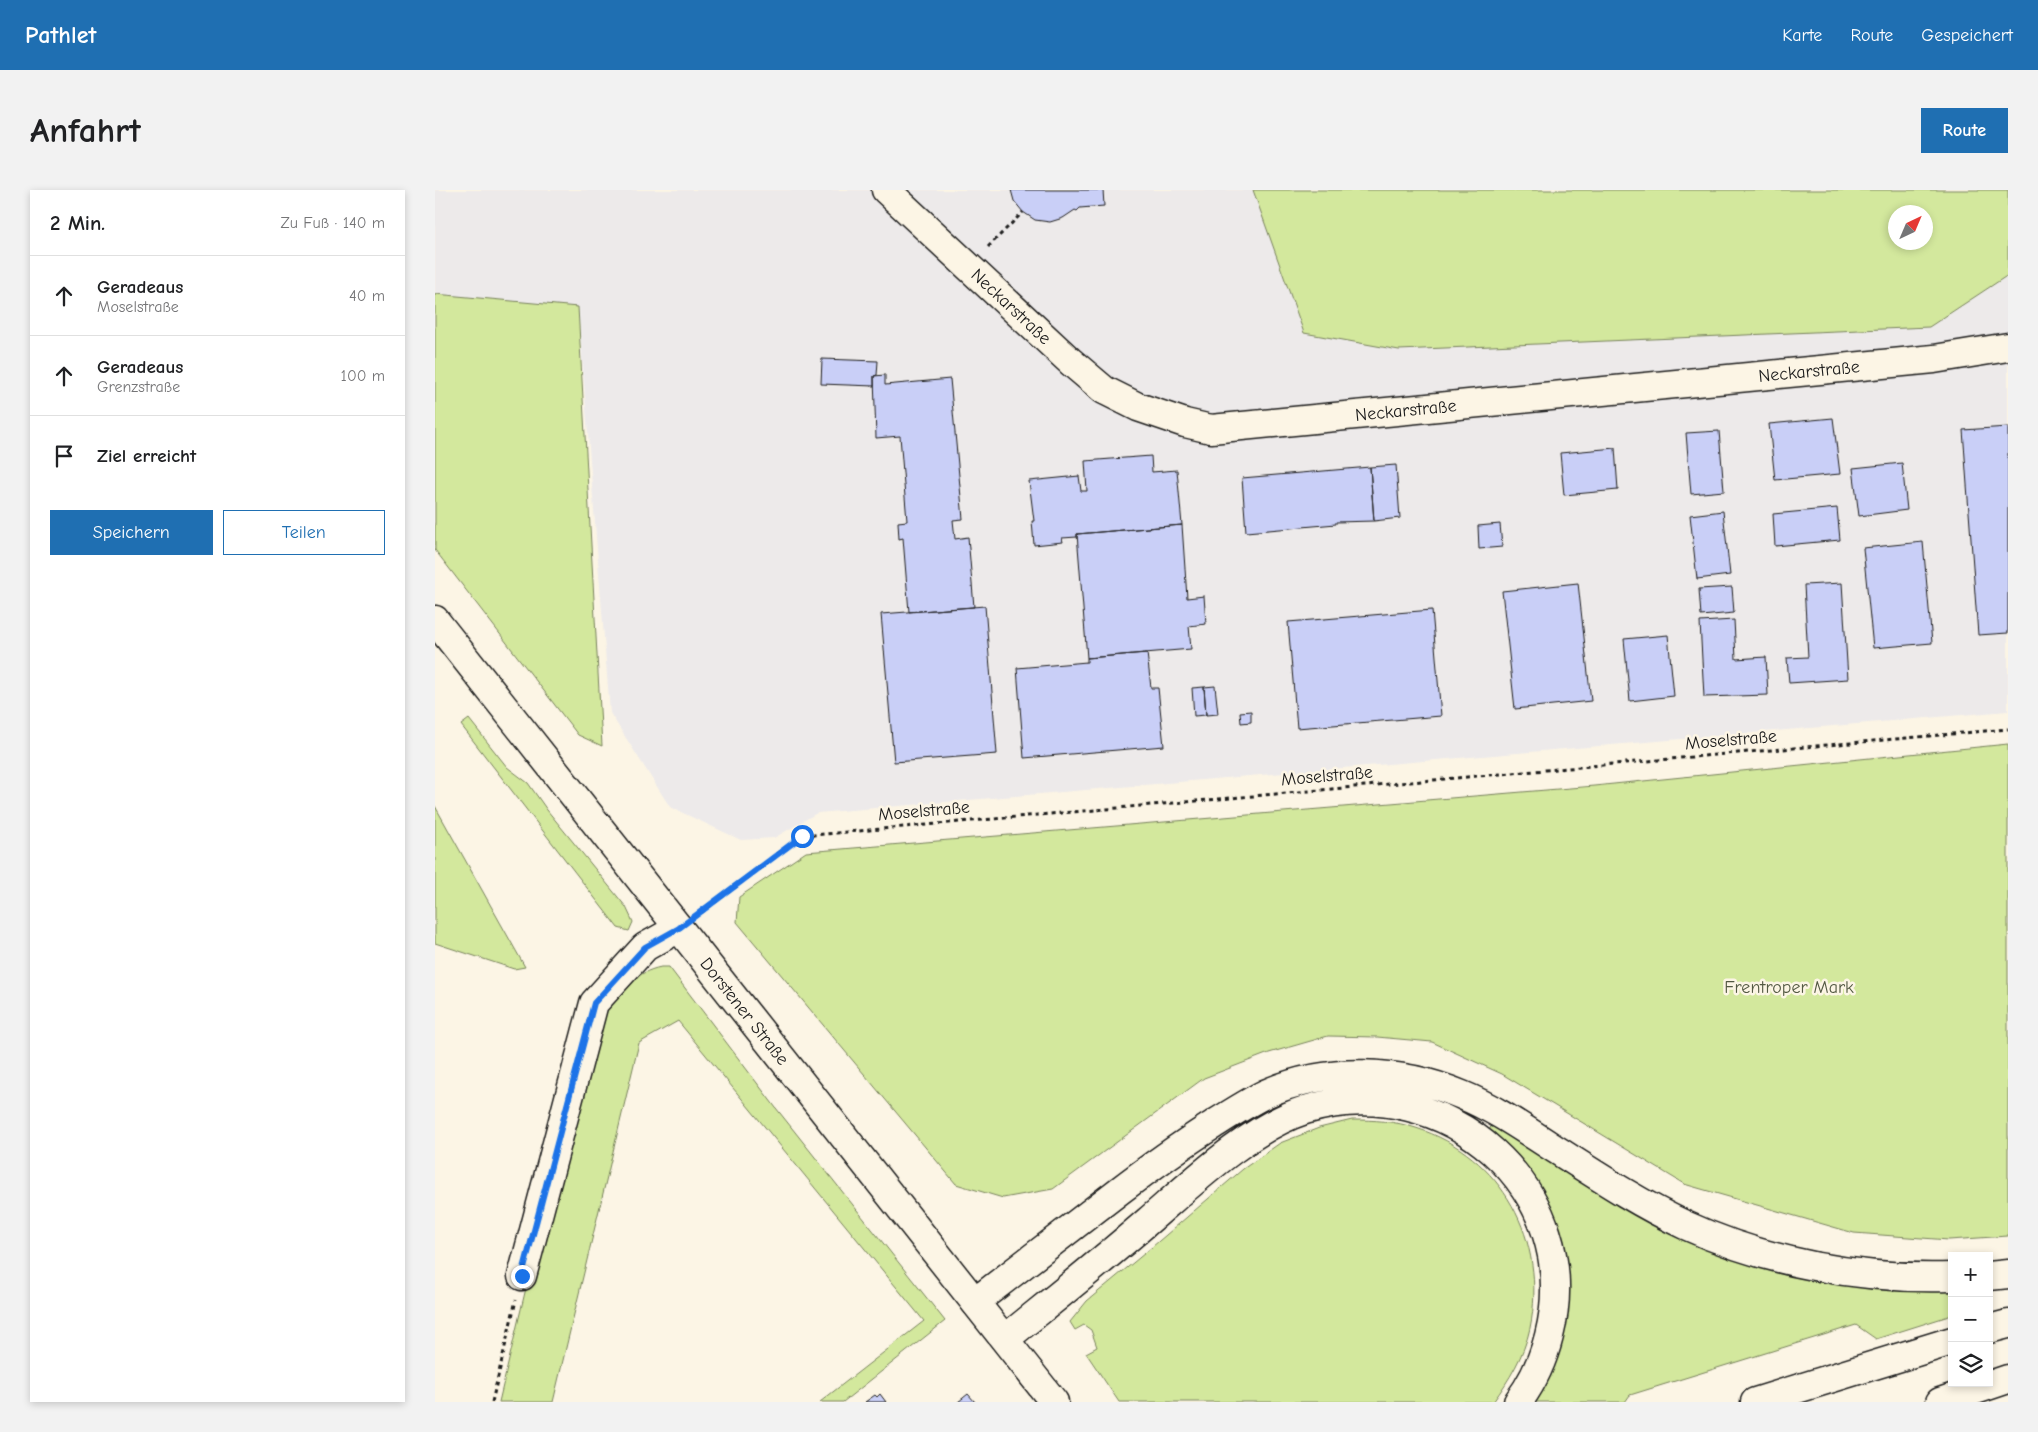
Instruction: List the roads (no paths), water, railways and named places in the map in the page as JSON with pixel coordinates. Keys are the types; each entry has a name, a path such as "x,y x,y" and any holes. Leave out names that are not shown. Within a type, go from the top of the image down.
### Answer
{"main road":[{"name":"Neckarstraße","path":"886,190 1071,362 1104,390 1138,407 1185,423 1211,428 1924,360 2008,347"},
{"name":"Dorstener Straße","path":"435,620 1054,1402"},
{"path":"522,1276 594,1003 645,947 679,928"},
{"path":"975,1302 1163,1157 1241,1106 1287,1086 1332,1076 1379,1074 1422,1082 1465,1096 1521,1127 1637,1201 1709,1235 1761,1253 1829,1269 1881,1276 1948,1277"},
{"path":"1005,1339 1251,1137 1304,1110 1353,1101 1386,1102 1417,1108 1445,1118 1468,1131 1489,1148 1522,1185 1535,1205 1551,1248 1555,1272 1553,1321 1541,1362 1518,1402"},
{"path":"1993,1276 2008,1274"},
{"path":"1993,1329 2008,1324"},
{"path":"1755,1402 1949,1342"},
{"path":"1940,1402 2008,1379"}],"park label":[{"name":"Frentroper Mark","path":"1789,987"}]}
